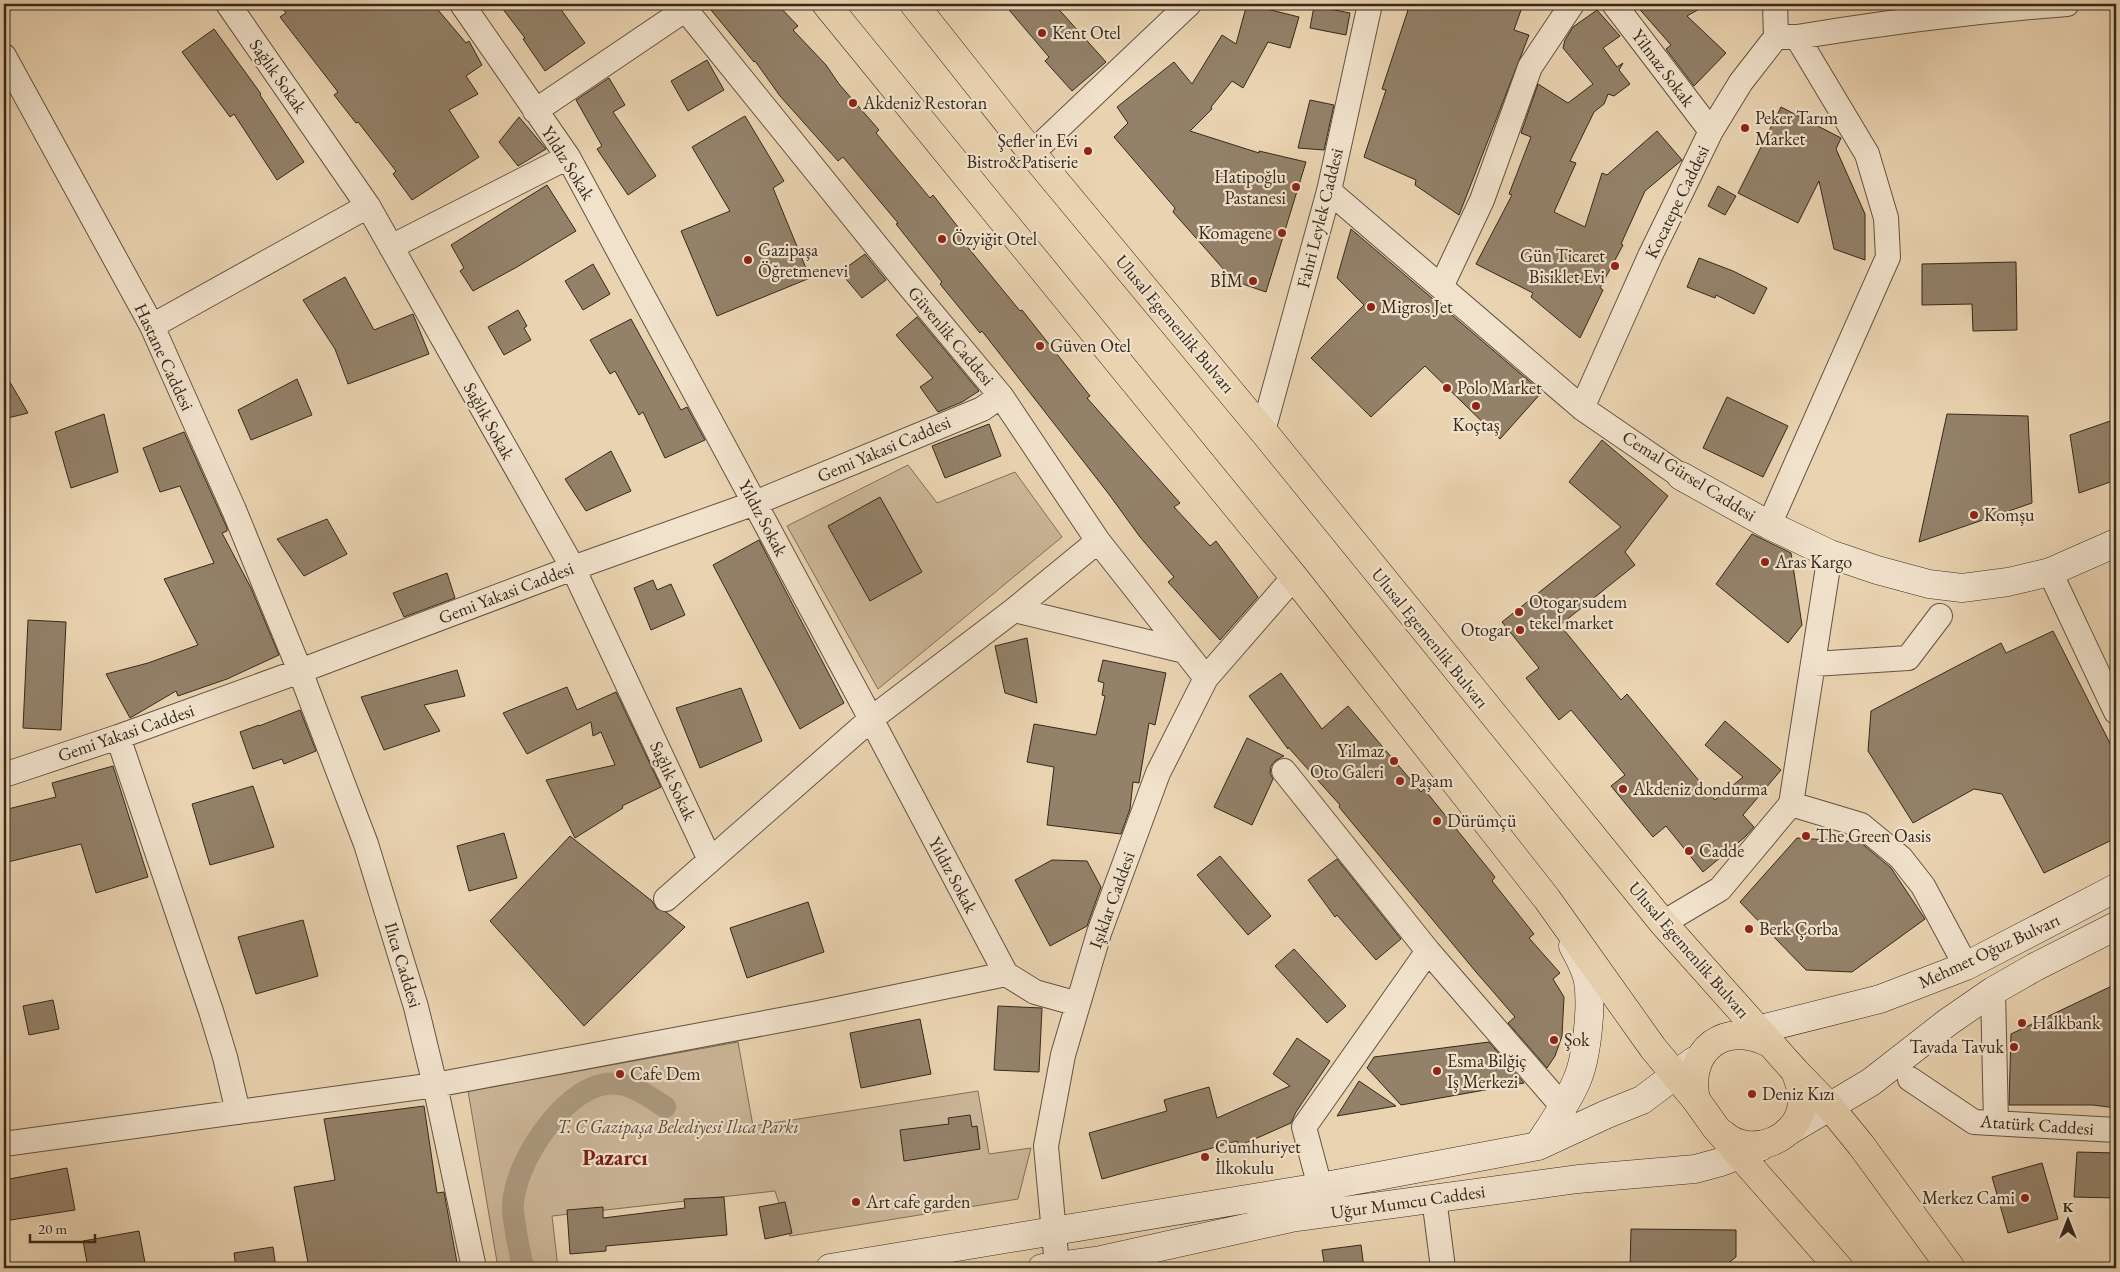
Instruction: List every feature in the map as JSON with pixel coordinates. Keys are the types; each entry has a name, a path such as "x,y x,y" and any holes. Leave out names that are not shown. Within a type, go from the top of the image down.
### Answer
{"highway":[{"path":"826,4 1294,577 1547,899 1653,1048 1696,1100 1716,1128 1839,1268"},
{"name":"Ulusal Egemenlik Bulvarı","path":"914,4 1032,153 1263,431 1663,924 1757,1036 1830,1107 1861,1145 1952,1268"},
{"path":"1696,1100 1693,1085 1694,1070 1701,1056 1711,1044 1725,1037 1757,1036"},
{"path":"1716,1128 1728,1138 1742,1144 1757,1146 1780,1137 1797,1119 1802,1103 1801,1087 1795,1072"}],"main road":[{"name":"Cemal Gürsel Caddesi","path":"1681,476 1769,525 1830,554 1877,570 1929,584 1962,588 2008,582 2050,572 2116,543"},
{"name":"Mehmet Oğuz Bulvarı","path":"1757,1036 1880,999 1966,966 2116,888"},
{"path":"1538,1146 1578,1079 1585,1049 1588,1021 1588,981 1580,960 1547,899"},
{"name":"Mehmet Oğuz Bulvarı","path":"1780,1137 1871,1082 1948,1022 1993,991 2035,967 2116,926"},
{"name":"Uğur Mumcu Caddesi","path":"830,1268 1320,1187 1538,1146 1642,1100 1701,1056"},
{"name":"Uğur Mumcu Caddesi","path":"1050,1267 1103,1264 1291,1218 1578,1179 1695,1169 1739,1155 1780,1137"}],"street":[{"name":"Sağlık Sokak","path":"228,4 368,206 391,246 572,568 710,860"},
{"name":"Yıldız Sokak","path":"462,4 568,157 871,719 1006,974"},
{"path":"1032,153 1190,4"},
{"path":"1441,287 1482,200 1530,67 1572,4"},
{"name":"Yilmaz Sokak","path":"1614,4 1711,132"},
{"path":"1769,525 1888,257 1886,218 1867,154 1786,37 1775,4"},
{"path":"1786,37 1975,7 2067,4"},
{"name":"Fahri Leylek Caddesi","path":"1263,431 1329,191 1365,5"},
{"path":"535,111 684,6"},
{"name":"Güvenlik Caddesi","path":"684,6 1000,396 1098,541 1206,678"},
{"name":"Kocatepe Caddesi","path":"1582,408 1650,256 1711,132 1741,82 1786,37"},
{"name":"Hastane Caddesi","path":"4,56 152,326 234,510 300,671"},
{"path":"391,246 568,157"},
{"name":"Cemal Gürsel Caddesi","path":"1329,191 1582,408 1681,476"},
{"path":"152,326 368,206"},
{"name":"Gemi Yakasi Caddesi","path":"4,775 118,737 300,671 572,568 755,504 982,408 1000,396"},
{"path":"666,899 871,719 1014,610 1098,541"},
{"path":"1663,924 1720,889 1791,804 1830,554"},
{"path":"2050,572 2116,712"},
{"name":"Işıklar Caddesi","path":"1050,1267 1053,1231 1046,1146 1063,1055 1099,933 1158,773 1206,678 1294,577"},
{"path":"1014,610 1184,651"},
{"path":"1814,664 1908,658 1940,616"},
{"name":"Ilıca Caddesi","path":"300,671 366,844 416,1007 474,1268"},
{"path":"118,737 211,1011 225,1057 238,1112"},
{"path":"1284,771 1428,951 1563,1107"},
{"path":"1791,804 1861,825 1901,858 1923,886 1966,966"},
{"path":"1320,1187 1304,1127 1428,951"},
{"path":"4,1144 435,1086 818,1013 1006,974 1035,992 1078,1004"},
{"path":"1993,991 1996,1123"},
{"name":"Atatürk Caddesi","path":"1910,1079 1974,1122 2116,1130"},
{"path":"1434,1198 1443,1268"}],"green space":[{"path":"908,465 937,503 1015,472 1062,537 878,689 787,526"},
{"name":"T. C Gazipaşa Belediyesi Ilıca Parkı","path":"738,1042 753,1126 978,1091 989,1154 1031,1148 1018,1199 790,1236 775,1191 552,1216 558,1268 514,1268 497,1262 468,1091"}],"building":[{"path":"279,4 433,4 466,43 469,41 482,65 466,76 478,94 449,110 479,157 412,200 393,174 396,171 358,122 356,123 334,95 338,92 280,17 286,13"},
{"path":"499,4 557,4 585,43 545,71 523,39 525,38"},
{"path":"706,4 777,4 798,26 793,30 826,65 839,84 879,130 876,133 930,198 933,195 965,236 961,239 1020,311 1022,310 1090,396 1087,398 1180,503 1174,507 1210,546 1216,541 1258,597 1220,640 1168,582 1174,577 1140,537 982,331 980,333 940,284 942,282 896,224 898,223 843,157 838,161 780,96 755,61"},
{"path":"1004,4 1054,4 1106,62 1072,91 1045,61 1049,57"},
{"path":"1247,4 1299,17 1290,48 1268,42 1243,88 1232,81 1211,107 1212,109 1190,131 1259,153 1259,151 1306,162 1266,292 1234,281 1173,212 1175,208 1114,137 1128,123 1117,107 1174,62 1192,84 1222,35 1236,44"},
{"path":"1410,4 1504,4 1521,10 1514,30 1529,35 1459,215 1415,185 1416,180 1364,157 1386,90 1382,89"},
{"path":"1635,4 1708,4 1687,16 1726,53 1694,86 1666,49 1671,45"},
{"path":"1314,6 1350,13 1346,35 1310,28"},
{"path":"1597,10 1620,36 1603,48 1617,67 1623,63 1619,70 1630,84 1614,96 1608,94 1604,104 1594,112 1570,161 1576,163 1554,212 1585,227 1602,173 1607,175 1657,131 1682,160 1645,191 1621,244 1623,245 1600,288 1603,290 1580,338 1531,297 1533,293 1476,264 1512,195 1509,194 1531,137 1521,133 1538,84 1568,103 1593,84 1563,48 1565,40 1573,27"},
{"path":"214,29 261,94 304,162 277,180 234,114 230,117 182,52"},
{"path":"707,60 724,90 688,111 671,81"},
{"path":"609,78 625,105 613,112 656,176 628,195 597,149 602,146 576,100"},
{"path":"1310,100 1334,105 1324,150 1298,148"},
{"path":"1781,107 1841,138 1836,149 1865,214 1865,260 1834,249 1819,181 1798,223 1738,193"},
{"name":"Gazipaşa Öğretmenevi","path":"745,116 784,181 773,188 810,278 717,316 681,231 730,211 692,147"},
{"path":"519,117 546,149 518,166 499,142"},
{"path":"547,185 576,231 473,291 460,271 464,268 451,245"},
{"path":"1718,186 1736,196 1725,215 1708,206"},
{"path":"1351,229 1542,392 1500,439 1425,366 1371,417 1311,358 1364,305 1337,278"},
{"path":"865,254 886,280 862,298 840,272"},
{"path":"1699,258 1733,271 1767,288 1754,314 1716,295 1715,298 1687,287"},
{"path":"2016,262 2017,330 1973,331 1972,304 1922,305 1922,264"},
{"path":"593,264 610,294 583,310 565,281"},
{"path":"345,277 374,330 413,314 429,354 348,384 335,349 303,300"},
{"path":"518,310 527,326 524,328 531,340 504,355 488,327"},
{"path":"917,317 979,391 962,402 938,412 920,387 933,378 896,335"},
{"path":"631,319 681,410 687,407 705,440 665,458 643,412 639,415 615,371 610,374 590,340"},
{"path":"4,372 28,413 4,419"},
{"path":"297,379 312,415 251,440 238,410"},
{"path":"1727,397 1788,426 1763,477 1703,448"},
{"path":"104,414 118,472 71,488 55,432"},
{"path":"1947,414 2028,416 2032,503 1919,542"},
{"path":"2116,419 2116,480 2079,493 2070,435"},
{"path":"989,424 1001,456 945,478 932,446"},
{"path":"184,432 227,528 227,531 222,533 251,588 279,655 227,679 178,696 176,691 130,718 106,674 148,663 198,645 164,579 214,563 180,486 160,492 143,448"},
{"path":"1602,440 1668,496 1625,552 1635,565 1560,625 1621,700 1627,694 1715,800 1743,777 1705,745 1725,721 1781,770 1743,815 1754,827 1745,837 1703,872 1666,826 1653,837 1611,786 1625,775 1571,710 1559,720 1526,678 1539,668 1502,622 1621,527 1569,482"},
{"path":"611,451 631,491 586,511 565,479"},
{"path":"880,497 922,572 870,601 828,526"},
{"path":"327,519 347,554 304,576 277,539"},
{"path":"1752,534 1791,553 1802,625 1788,643 1716,584"},
{"path":"759,540 844,703 800,729 713,565"},
{"path":"447,573 455,598 404,617 393,593"},
{"path":"653,580 657,590 671,584 685,615 651,630 634,588"},
{"path":"28,620 66,622 61,730 23,728"},
{"path":"2053,631 2116,755 2116,838 2044,873 2002,794 1974,789 1913,823 1868,751 1871,711 2001,643 2006,653"},
{"path":"1027,638 1037,703 1005,693 995,646"},
{"path":"1103,660 1166,673 1155,725 1149,723 1139,783 1133,782 1130,809 1121,834 1047,825 1054,767 1027,762 1034,724 1096,735 1105,696 1102,695 1104,683 1098,681"},
{"path":"457,670 465,696 424,705 440,731 384,750 361,697"},
{"path":"1281,673 1322,729 1348,706 1421,792 1424,789 1495,877 1492,881 1534,934 1529,938 1560,973 1553,979 1564,997 1562,1036 1555,1056 1547,1068 1508,1023 1515,1017 1339,807 1340,805 1288,747 1288,749 1249,696"},
{"path":"567,687 577,710 616,692 661,787 622,806 623,808 575,838 546,780 615,765 601,732 593,736 591,722 527,754 503,713"},
{"path":"741,688 762,741 700,768 676,708"},
{"path":"300,710 316,751 284,764 282,759 253,769 240,732"},
{"path":"1247,738 1284,756 1276,760 1271,766 1270,773 1273,779 1252,825 1214,807"},
{"path":"113,766 148,877 96,893 81,844 4,863 4,810 56,797 52,783"},
{"path":"253,786 274,847 210,865 192,804"},
{"path":"504,833 517,878 469,891 457,846"},
{"path":"570,836 652,901 656,908 666,912 685,927 584,1026 490,921"},
{"path":"1797,838 1860,842 1891,868 1925,919 1852,972 1806,970 1740,902"},
{"path":"1220,856 1271,916 1248,935 1197,875"},
{"path":"1337,859 1401,939 1376,960 1337,915 1335,917 1308,880"},
{"path":"1052,860 1087,861 1101,887 1087,926 1050,946 1015,880"},
{"path":"808,902 824,952 747,978 730,928"},
{"path":"303,920 318,976 256,994 238,937"},
{"path":"1294,949 1346,1006 1327,1023 1275,966"},
{"path":"2116,984 2116,1108 2093,1105 2009,1105 2011,1034"},
{"path":"53,1000 59,1029 29,1035 23,1006"},
{"path":"998,1006 1042,1008 1039,1072 994,1070"},
{"path":"920,1019 931,1074 861,1088 850,1033"},
{"path":"1297,1038 1330,1061 1296,1112 1291,1123 1239,1146 1237,1141 1102,1179 1089,1133 1167,1111 1164,1100 1209,1087 1217,1118 1290,1086 1273,1074"},
{"name":"Esma Bilğiç Iş Merkezi","path":"1489,1042 1524,1083 1401,1105 1367,1068 1374,1057"},
{"path":"1359,1081 1396,1106 1337,1116"},
{"path":"424,1106 437,1193 444,1192 458,1268 309,1268 294,1187 335,1180 324,1119"},
{"path":"970,1115 972,1127 977,1126 980,1149 904,1161 900,1130 949,1124 948,1118"},
{"path":"2077,1152 2116,1153 2116,1198 2074,1197"},
{"name":"Merkez Cami","path":"2042,1163 2058,1219 2008,1233 1992,1177"},
{"path":"67,1168 75,1210 4,1221 4,1180"},
{"path":"724,1197 727,1235 606,1246 606,1251 570,1254 567,1210 603,1207 603,1218 685,1208 684,1199"},
{"path":"785,1202 792,1233 765,1239 759,1207"},
{"path":"1631,1229 1736,1230 1736,1257 1722,1268 1630,1268"},
{"path":"139,1231 146,1268 88,1268 83,1241"},
{"path":"1361,1245 1364,1268 1325,1268 1322,1250"},
{"path":"273,1247 276,1268 236,1268 234,1253"}],"waterway":[{"path":"523,1268 513,1210 516,1187 532,1149 558,1113 574,1099 590,1089 606,1084 630,1087 665,1107"}],"place":[{"name":"Kent Otel","path":"1042,33"},
{"name":"Akdeniz Restoran","path":"853,103"},
{"name":"Peker Tarım Market","path":"1745,128"},
{"name":"Şefler'in Evi Bistro&Patiserie","path":"1088,151"},
{"name":"Hatipoğlu Pastanesi","path":"1296,187"},
{"name":"Komagene","path":"1282,233"},
{"name":"Özyiğit Otel","path":"942,239"},
{"name":"Gazipaşa Öğretmenevi","path":"748,260"},
{"name":"Gün Ticaret Bisiklet Evi","path":"1615,266"},
{"name":"BİM","path":"1253,281"},
{"name":"Migros Jet","path":"1371,307"},
{"name":"Güven Otel","path":"1040,346"},
{"name":"Polo Market","path":"1447,388"},
{"name":"Koçtaş","path":"1476,406"},
{"name":"Komşu","path":"1974,515"},
{"name":"Aras Kargo","path":"1765,562"},
{"name":"Otogar sudem tekel market","path":"1519,612"},
{"name":"Otogar","path":"1520,630"},
{"name":"Yilmaz Oto Galeri","path":"1394,761"},
{"name":"Paşam","path":"1400,781"},
{"name":"Akdeniz dondurma","path":"1623,789"},
{"name":"Dürümçü","path":"1437,821"},
{"name":"The Green Oasis","path":"1806,836"},
{"name":"Cadde","path":"1689,851"},
{"name":"Berk Çorba","path":"1749,929"},
{"name":"Halkbank","path":"2022,1023"},
{"name":"Şok","path":"1554,1040"},
{"name":"Tavada Tavuk","path":"2014,1047"},
{"name":"Esma Bilğiç Iş Merkezi","path":"1437,1071"},
{"name":"Cafe Dem","path":"620,1074"},
{"name":"Deniz Kızı","path":"1752,1094"},
{"name":"Cumhuriyet İlkokulu","path":"1205,1157"},
{"name":"Merkez Cami","path":"2025,1198"},
{"name":"Art cafe garden","path":"856,1202"}],"district":[{"name":"Pazarcı","path":"615,1157"}]}
